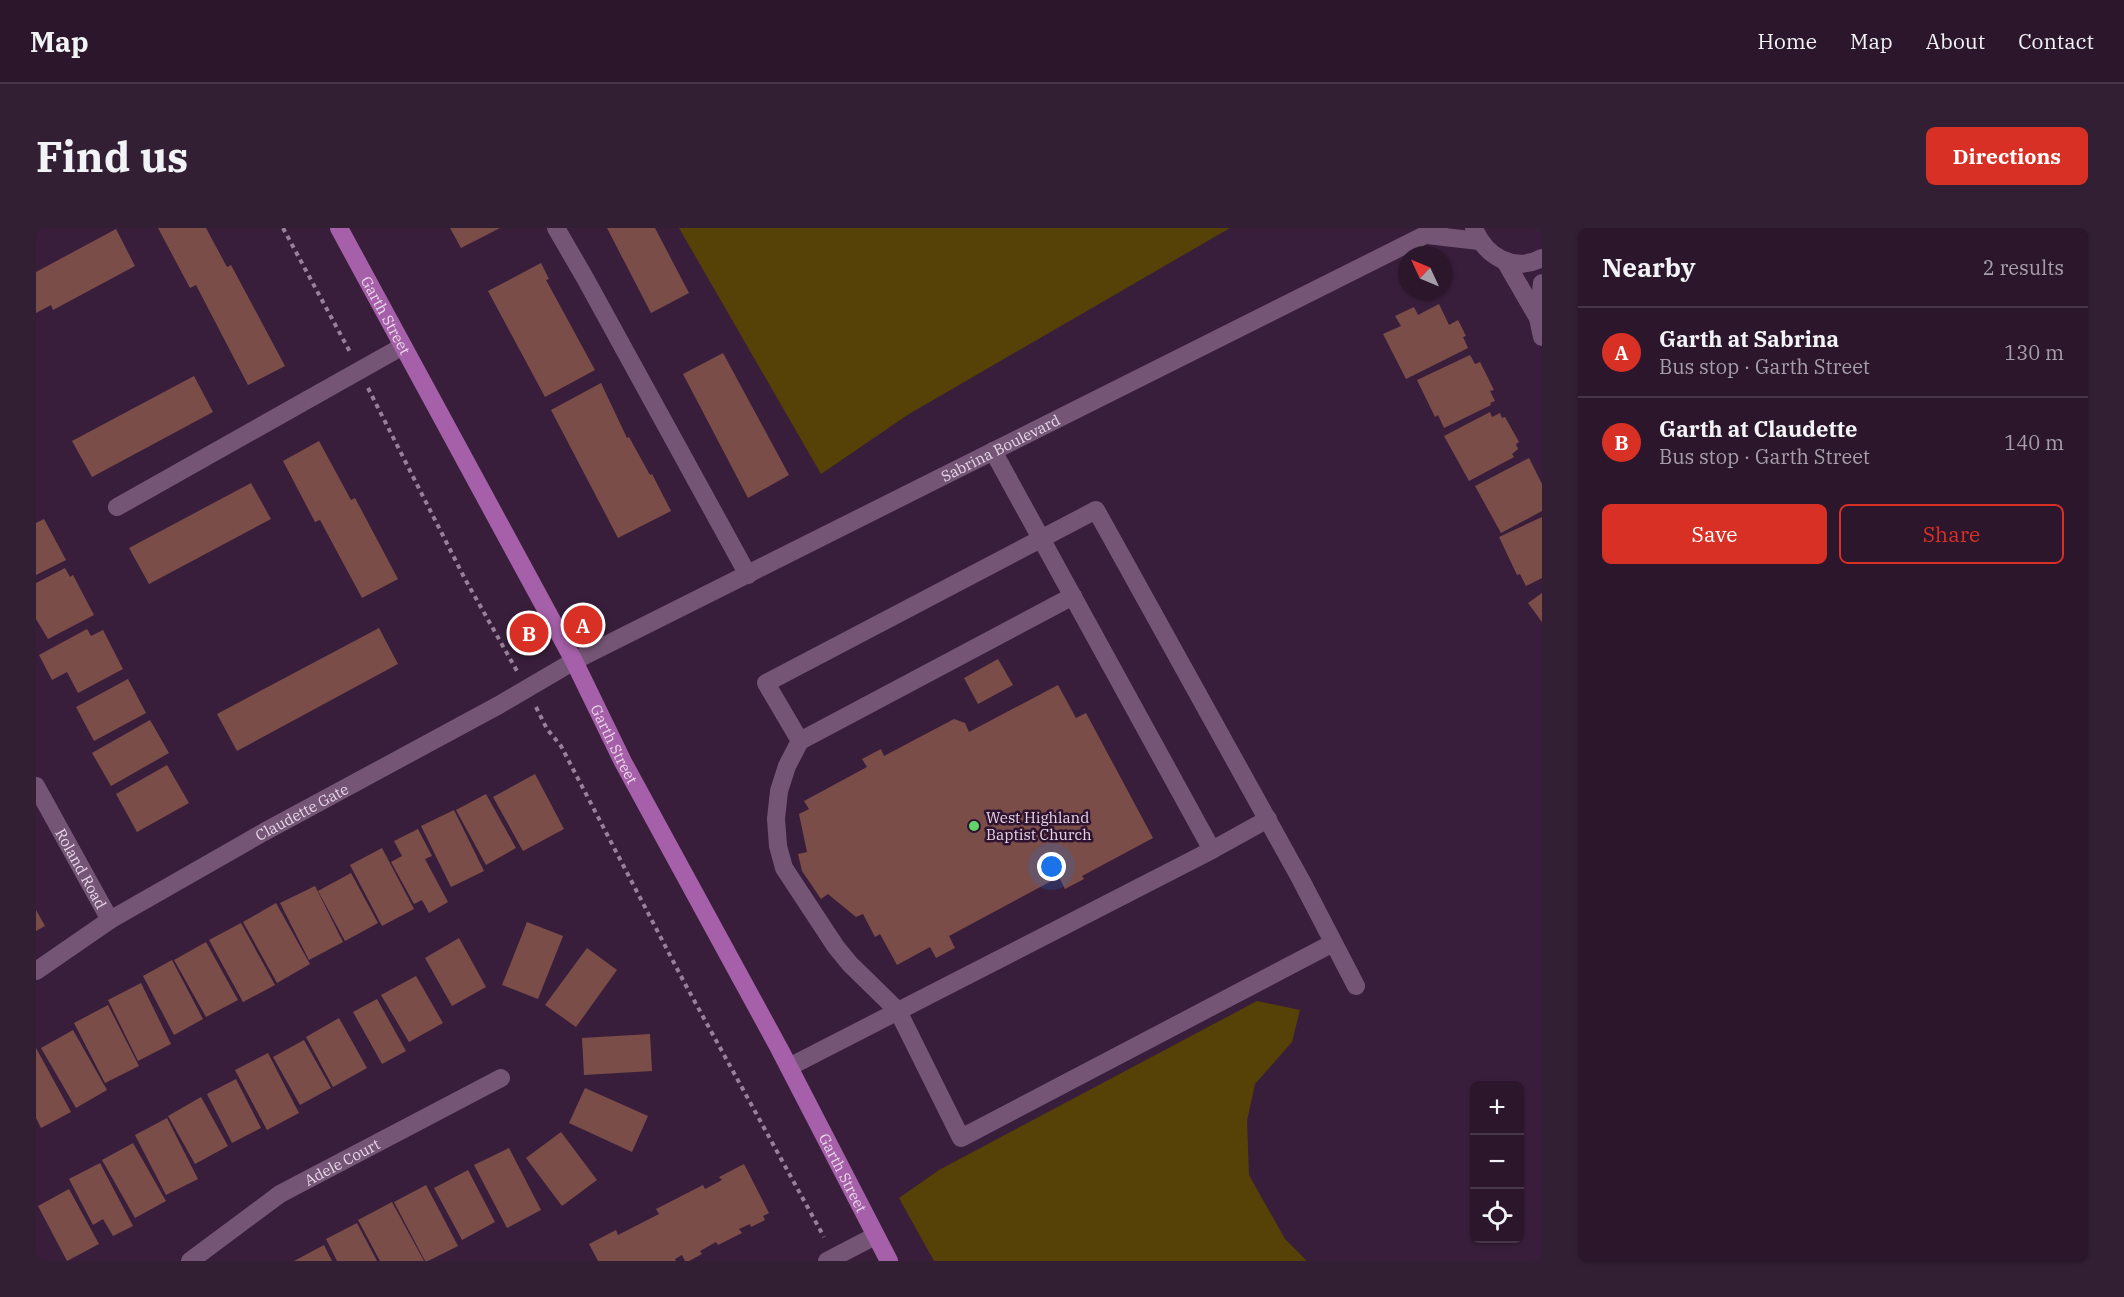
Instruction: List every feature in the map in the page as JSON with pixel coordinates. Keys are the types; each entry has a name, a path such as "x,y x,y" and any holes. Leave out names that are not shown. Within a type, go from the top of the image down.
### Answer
{"main road":[{"name":"Garth Street","path":"339,228 574,662 623,762 789,1067 889,1261"}],"street":[{"path":"556,228 748,575"},
{"name":"Sabrina Boulevard","path":"574,662 1392,250 1433,232 1476,234"},
{"path":"1476,234 1491,254 1505,261 1522,263 1542,258"},
{"path":"1505,261 1538,318 1542,337"},
{"path":"1538,318 1542,283"},
{"path":"117,507 403,346"},
{"path":"993,452 1212,850"},
{"path":"800,741 766,683 1096,510 1268,819 1356,986"},
{"path":"1073,596 800,741 787,766 779,791 776,819 778,846 784,868 836,947 898,1011 961,1138 1333,943"},
{"name":"Claudette Gate","path":"36,971 110,920 264,832 574,662"},
{"name":"Roland Road","path":"36,786 110,920"},
{"path":"789,1067 1268,819"},
{"name":"Adele Court","path":"190,1261 280,1194 501,1078"},
{"path":"832,1258 875,1236"}],"path":[{"path":"283,228 360,371 465,579 502,642 547,729 561,746 832,1258"}],"shaded area":[{"path":"679,228 1230,228 909,414 821,474"},
{"path":"1257,1001 1300,1010 1292,1042 1255,1084 1247,1121 1249,1175 1285,1239 1307,1261 934,1261 899,1198 939,1170"}],"building":[{"path":"158,228 206,228 227,267 231,265 285,366 248,385 196,285 190,288"},
{"path":"450,228 500,228 461,248"},
{"path":"607,228 655,228 689,293 651,313"},
{"path":"116,229 135,266 53,310 51,305 36,313 36,272"},
{"path":"541,263 549,279 546,280 595,370 545,397 488,291"},
{"path":"1439,304 1449,325 1458,320 1466,336 1463,337 1468,348 1406,379 1383,334 1401,326 1395,316 1414,307 1418,315"},
{"path":"723,353 789,475 748,498 683,374"},
{"path":"1470,355 1475,364 1480,362 1494,390 1490,391 1495,401 1444,428 1438,415 1435,417 1417,380"},
{"path":"194,376 213,412 92,477 72,441"},
{"path":"601,383 627,438 629,437 650,475 652,474 671,511 618,538 551,410"},
{"path":"1490,412 1492,417 1500,413 1502,418 1505,417 1519,442 1516,444 1518,449 1512,454 1514,457 1469,481 1444,436"},
{"path":"319,441 351,500 355,498 398,579 362,598 320,520 315,522 283,461"},
{"path":"1529,458 1542,484 1542,511 1501,533 1475,486"},
{"path":"251,483 271,519 149,584 129,548"},
{"path":"1542,517 1542,578 1526,586 1520,574 1517,575 1499,537"},
{"path":"44,519 66,560 36,575 36,523"},
{"path":"65,568 70,577 73,575 94,615 48,639 36,619 36,583"},
{"path":"1542,593 1542,622 1528,603"},
{"path":"379,628 398,664 237,751 217,714"},
{"path":"87,629 91,636 103,630 123,669 78,693 67,672 52,680 39,655"},
{"path":"998,659 1013,685 978,704 964,678"},
{"path":"128,679 146,713 94,741 76,707"},
{"name":"West Highland Baptist Church","path":"1058,685 1076,718 1086,713 1153,838 1082,876 1084,879 1065,889 1059,877 949,936 955,948 936,958 930,947 897,965 880,934 875,937 863,914 856,917 828,894 821,899 802,871 798,854 807,852 799,814 809,809 804,801 867,767 862,759 881,749 884,756 954,719 965,723 969,732"},
{"path":"150,720 169,753 111,786 92,753"},
{"path":"167,765 189,803 137,832 116,794"},
{"path":"535,774 564,829 523,851 493,797"},
{"path":"486,794 516,848 486,865 456,810"},
{"path":"454,810 484,871 451,887 421,826"},
{"path":"418,829 432,856 425,859 448,902 429,913 422,900 414,904 391,862 402,856 394,841"},
{"path":"382,848 414,909 382,926 350,865"},
{"path":"351,873 378,923 345,941 318,891"},
{"path":"315,886 343,942 309,960 280,903"},
{"path":"276,903 310,964 277,983 243,922"},
{"path":"36,910 45,926 36,931"},
{"path":"527,922 563,936 538,999 502,985"},
{"path":"241,923 275,985 243,1002 209,940"},
{"path":"459,938 486,987 452,1006 425,958"},
{"path":"206,942 238,1000 206,1017 174,960"},
{"path":"587,948 617,970 576,1027 545,1005"},
{"path":"172,960 203,1019 174,1035 143,976"},
{"path":"416,976 443,1023 409,1042 381,995"},
{"path":"141,983 171,1044 138,1061 108,1000"},
{"path":"377,999 406,1051 382,1064 353,1012"},
{"path":"108,1005 139,1066 105,1083 74,1023"},
{"path":"339,1018 367,1068 333,1087 306,1037"},
{"path":"73,1030 107,1090 76,1108 41,1048"},
{"path":"650,1034 652,1071 584,1075 582,1038"},
{"path":"304,1040 331,1088 300,1105 273,1057"},
{"path":"36,1048 71,1112 41,1128 36,1118"},
{"path":"268,1053 299,1113 267,1130 235,1070"},
{"path":"236,1079 261,1128 232,1143 207,1094"},
{"path":"585,1088 648,1116 632,1152 569,1123"},
{"path":"201,1097 228,1146 195,1164 168,1116"},
{"path":"167,1118 198,1179 166,1195 135,1135"},
{"path":"561,1132 597,1180 562,1206 526,1158"},
{"path":"133,1143 166,1201 135,1218 102,1160"},
{"path":"509,1148 541,1210 507,1228 474,1165"},
{"path":"100,1163 133,1226 113,1236 103,1219 93,1225 69,1179"},
{"path":"744,1164 769,1213 763,1216 765,1220 751,1227 750,1224 739,1229 742,1233 718,1245 716,1242 700,1251 702,1254 689,1261 685,1261 682,1255 675,1259 676,1261 598,1261 589,1244 616,1230 618,1235 659,1214 656,1209 703,1185 705,1189 722,1180 719,1177"},
{"path":"468,1170 495,1222 462,1240 434,1188"},
{"path":"426,1185 458,1246 428,1261 425,1261 394,1202"},
{"path":"69,1189 99,1244 67,1261 38,1206"},
{"path":"392,1202 424,1261 380,1261 358,1220"},
{"path":"357,1223 377,1261 337,1261 326,1239"},
{"path":"324,1245 332,1261 294,1261"}],"place":[{"name":"Garth at Sabrina","path":"583,625"},
{"name":"Garth at Claudette","path":"529,633"},
{"name":"West Highland Baptist Church","path":"974,826"}]}
